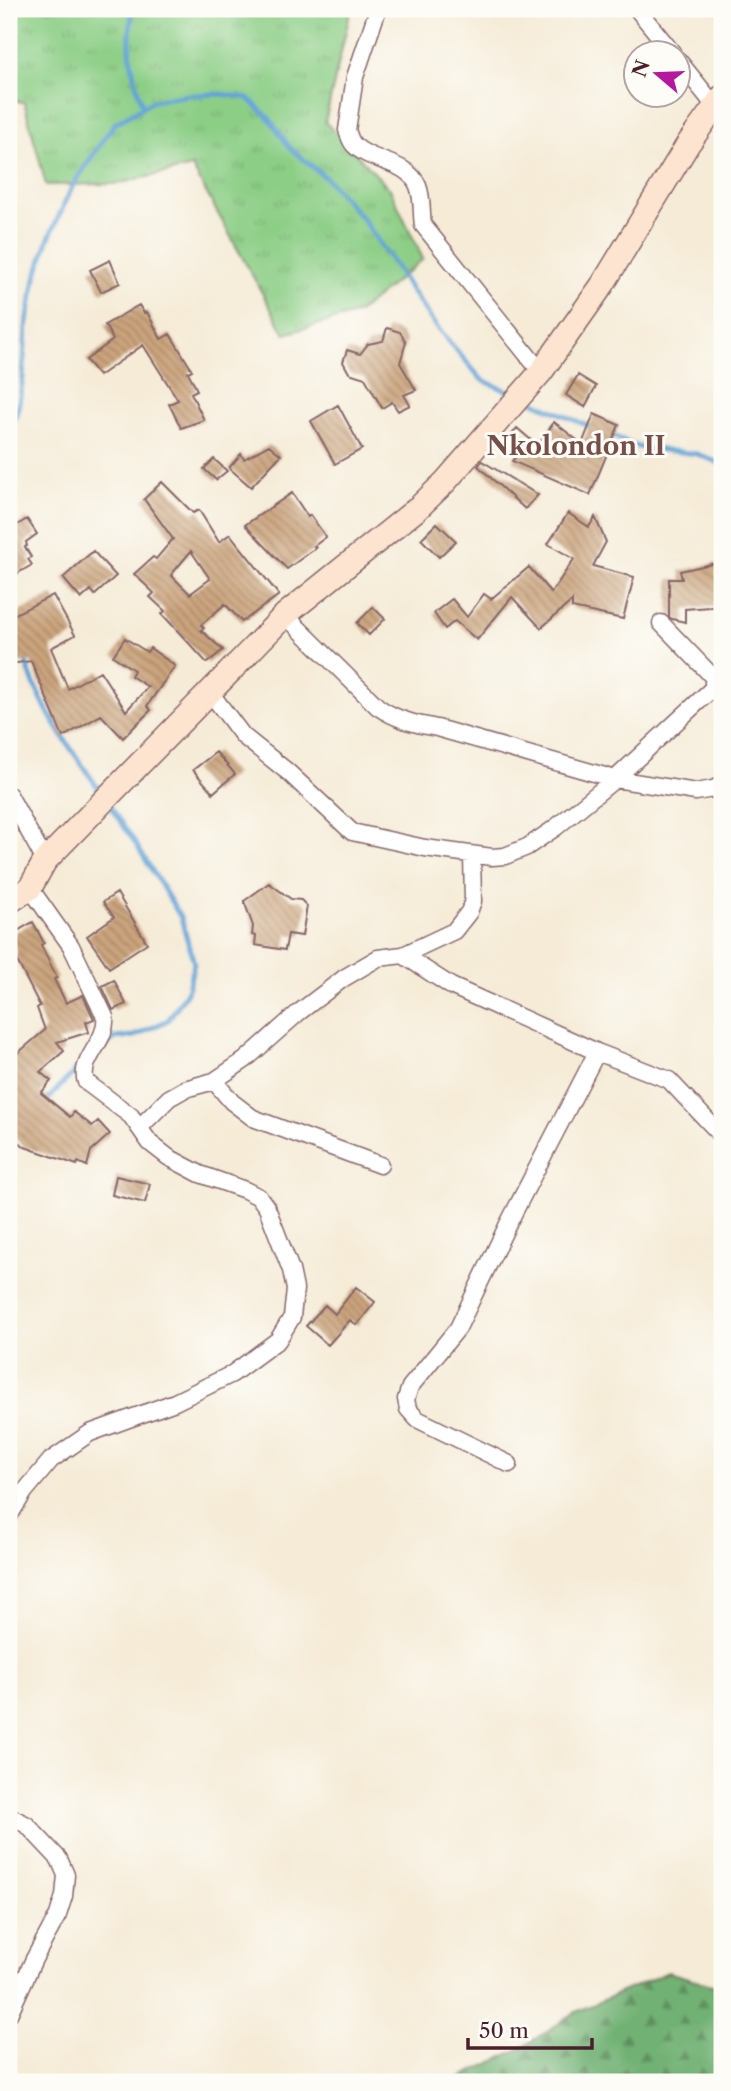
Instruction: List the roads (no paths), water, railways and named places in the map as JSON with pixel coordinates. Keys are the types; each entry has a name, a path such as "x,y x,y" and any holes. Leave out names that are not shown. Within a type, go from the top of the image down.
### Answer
{"street":[{"path":"378,9 355,77 347,130 352,145 404,170 414,179 422,199 423,225 541,372"},
{"path":"637,9 661,38"},
{"path":"9,902 30,888 45,861 285,615 417,509 445,482 541,372 603,284 688,144 718,101 692,74"},
{"path":"285,615 378,707 409,723 438,728 615,779 696,792 722,785"},
{"path":"209,691 243,736 288,772 352,832 425,848 492,858 527,847 555,828 615,779 713,688 713,677 661,623"},
{"path":"9,795 45,861"},
{"path":"140,1127 169,1098 186,1089 214,1081 245,1060 298,1013 344,978 378,958 403,955 454,931 470,912 473,901 472,855"},
{"path":"9,1516 24,1491 51,1460 90,1433 175,1402 232,1374 278,1340 292,1317 295,1289 291,1270 267,1208 259,1198 245,1189 200,1174 168,1157 150,1143 131,1116 86,1082 86,1066 104,1034 105,1017 72,946 30,888"},
{"path":"403,955 452,986 597,1052 669,1080 722,1136"},
{"path":"509,1464 417,1419 408,1409 406,1399 410,1387 458,1328 508,1224 597,1052"},
{"path":"214,1081 232,1101 253,1118 380,1166"},
{"path":"9,1816 27,1825 59,1859 66,1875 64,1896 58,1915 9,2014"}],"waterway":[{"path":"133,9 131,59 143,107"},
{"path":"9,434 17,414 34,284 48,240 73,185 114,124 153,101 188,95 221,94 248,98 269,118 290,148 326,178 363,219 435,325 482,380 515,394"},
{"path":"527,399 595,429"},
{"path":"608,434 638,447 697,454 722,464"},
{"path":"9,593 16,621"},
{"path":"24,655 47,710 103,795"},
{"path":"100,1050 115,1038 135,1036 168,1020 187,992 194,963 181,918 108,803"},
{"path":"44,1103 81,1065"}],"district":[{"name":"Nkolondon II","path":"576,446"}]}
